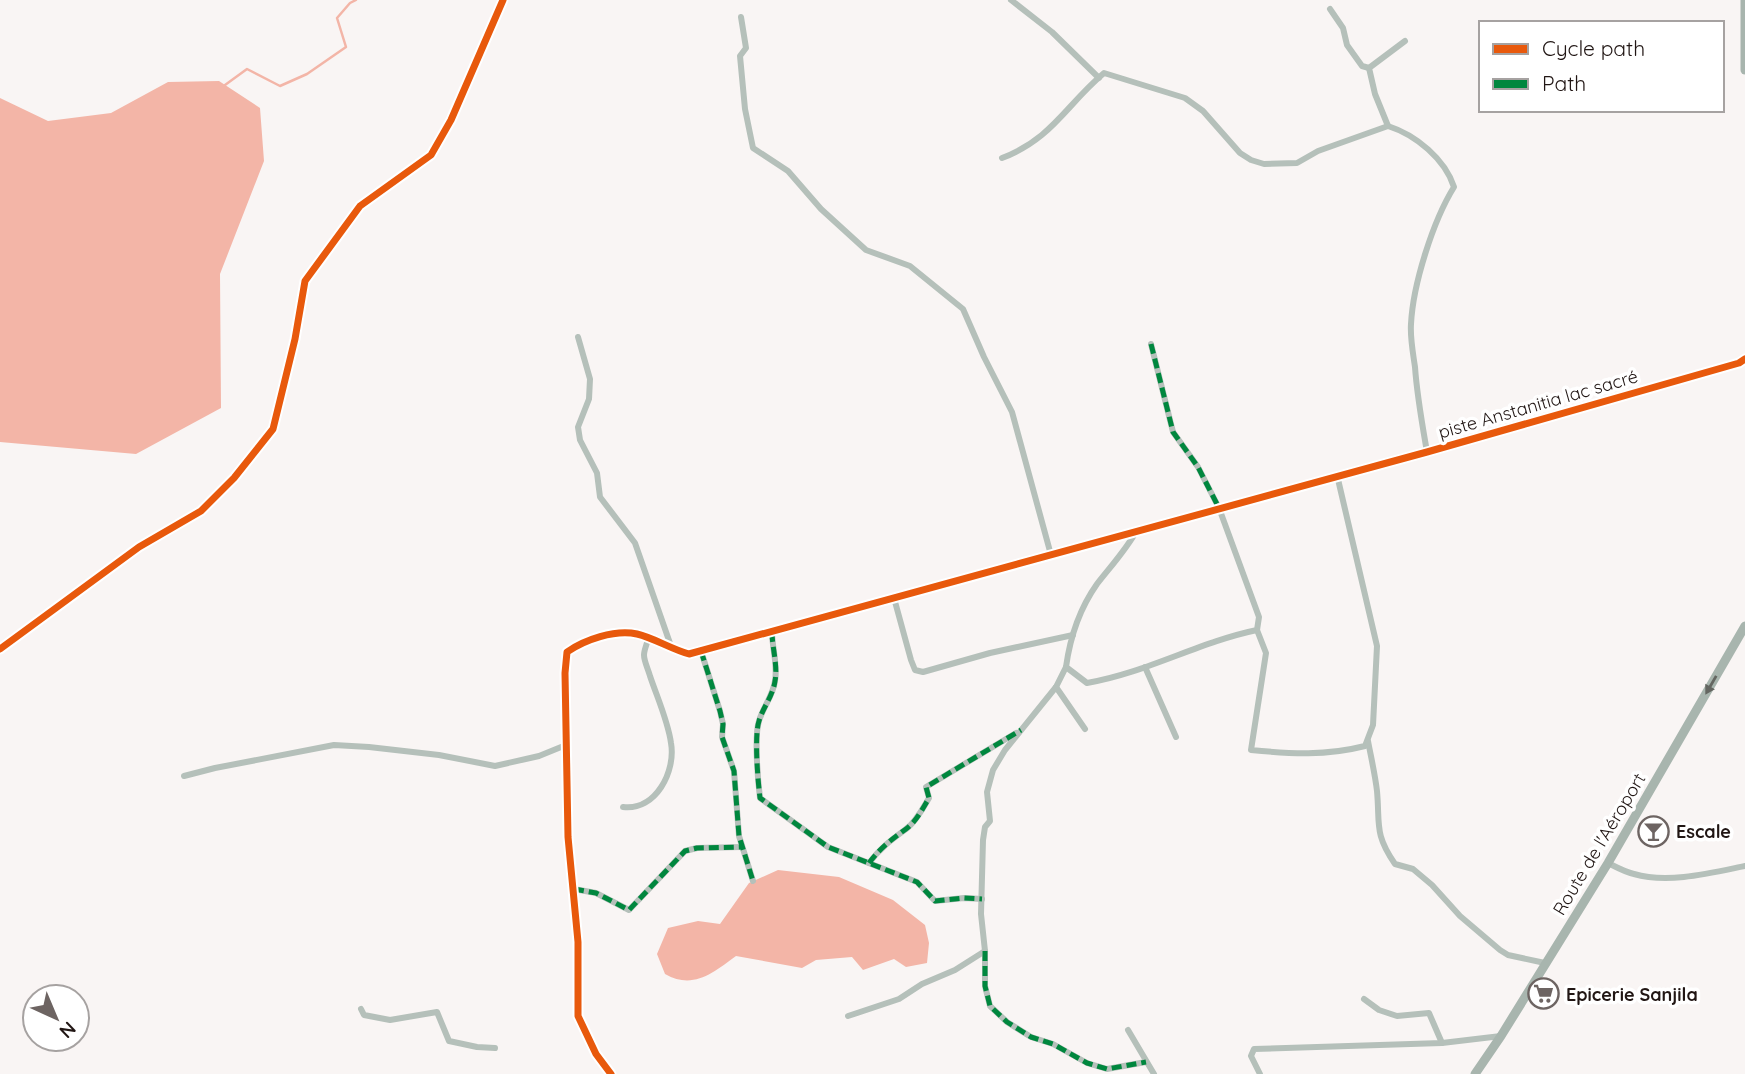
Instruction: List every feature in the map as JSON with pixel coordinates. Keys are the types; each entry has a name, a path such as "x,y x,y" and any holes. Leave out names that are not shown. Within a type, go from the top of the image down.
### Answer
{"main road":[{"path":"1745,0 1745,70"},
{"name":"Route de l'Aéroport","path":"1475,1074 1501,1037 1608,863 1745,626"}],"street":[{"path":"0,649 139,547 201,511 234,478 266,439 273,429 295,339 305,281 360,206 431,155 451,120 503,0"},
{"path":"1011,0 1052,32 1099,78"},
{"path":"1330,9 1343,28 1347,45 1362,66 1369,68"},
{"path":"741,17 746,48 740,56 745,109 753,148 788,171 821,209 866,250 910,266 963,309 1012,412 1051,555"},
{"path":"1369,68 1405,41"},
{"path":"1369,68 1388,126"},
{"path":"1002,158 1045,134 1087,88 1104,74 1185,98 1203,111 1240,152 1251,160 1264,164 1297,163 1318,151 1388,126 1411,136 1440,163 1454,187 1444,204 1432,237 1415,292 1410,324 1416,392 1427,452"},
{"path":"578,338 590,379 589,399 578,427 580,440 597,473 600,496 624,526 638,550 672,649"},
{"path":"1151,344 1173,432 1198,467 1219,508 1259,617 1257,629 1266,653 1251,750 1294,755 1337,753 1365,747 1373,725 1377,646 1337,475"},
{"name":"piste Anstanitia lac sacré","path":"566,745 567,652 579,644 624,633 637,634 689,654 1427,452 1739,363 1745,359"},
{"path":"1137,530 1126,550 1097,585 1083,608 1073,635 1066,667 1056,687 1004,750 993,770 988,792 990,821 985,827 983,840 981,914 985,986 990,1006 1007,1022 1031,1037 1053,1044 1087,1063 1107,1069 1146,1062"},
{"path":"894,598 911,660 915,670 923,672 990,653 1073,635"},
{"path":"1066,667 1087,683 1105,680 1257,629"},
{"path":"772,632 775,684 758,723 757,774 760,799 828,847 917,881 935,901 982,900"},
{"path":"623,807 645,805 662,787 672,744 644,656 648,639"},
{"path":"701,651 720,710 722,737 734,771 738,836 753,881"},
{"path":"1145,667 1176,737"},
{"path":"1056,687 1084,729"},
{"path":"869,863 880,848 907,828 922,810 929,798 926,787 1021,730"},
{"path":"1368,739 1377,788 1378,831 1395,864 1413,869 1432,885 1460,916 1500,950 1508,955 1545,963"},
{"path":"184,776 334,745 439,755 495,766 539,756 566,745 568,837 578,942 578,1016 596,1054 611,1074"},
{"path":"574,889 596,893 629,911 685,851 697,848 743,847"},
{"path":"1608,863 1632,874 1650,877 1714,872 1745,866"},
{"path":"848,1016 899,999 985,951"},
{"path":"1364,999 1379,1010 1397,1016 1429,1013 1443,1043"},
{"path":"361,1009 364,1015 390,1020 437,1012 449,1041 495,1048"},
{"path":"1128,1030 1154,1074"},
{"path":"1260,1074 1251,1056 1254,1048 1443,1043 1501,1037"},
{"path":"1087,1063 1087,1074"}],"shaded area":[{"path":"219,81 260,108 264,161 220,274 221,408 136,454 0,442 0,98 48,121 111,113 168,82"},
{"path":"778,870 839,877 893,900 925,925 929,943 927,963 906,967 894,959 863,970 852,957 816,960 802,968 736,956 711,973 694,980 675,979 665,974 657,954 668,928 698,921 720,924 749,883"}],"waterway":[{"path":"225,85 247,69 280,86 307,74 346,47 337,18 356,0"}],"marked path":[{"path":"1151,344 1173,432 1198,467 1219,508"},
{"path":"772,632 775,681 759,721 757,737 760,798 828,847 917,882 935,901 982,899"},
{"path":"701,651 720,711 722,737 734,771 739,836 753,881"},
{"path":"869,863 916,819 929,798 926,787 1021,730"},
{"path":"574,889 596,893 629,910 685,851 697,848 742,847"},
{"path":"985,951 985,986 990,1006 1007,1022 1031,1037 1053,1044 1087,1063 1107,1069 1146,1062"}],"cycle path":[{"path":"0,649 139,547 201,511 234,478 273,429 295,339 305,281 360,206 431,155 451,120 503,0"},
{"path":"611,1074 596,1054 578,1016 578,942 568,837 565,673 567,652 600,637 628,633 689,654 1427,452 1739,363 1745,359"}],"place":[{"name":"Escale","path":"1653,831"},
{"name":"Epicerie Sanjila","path":"1543,994"}]}
